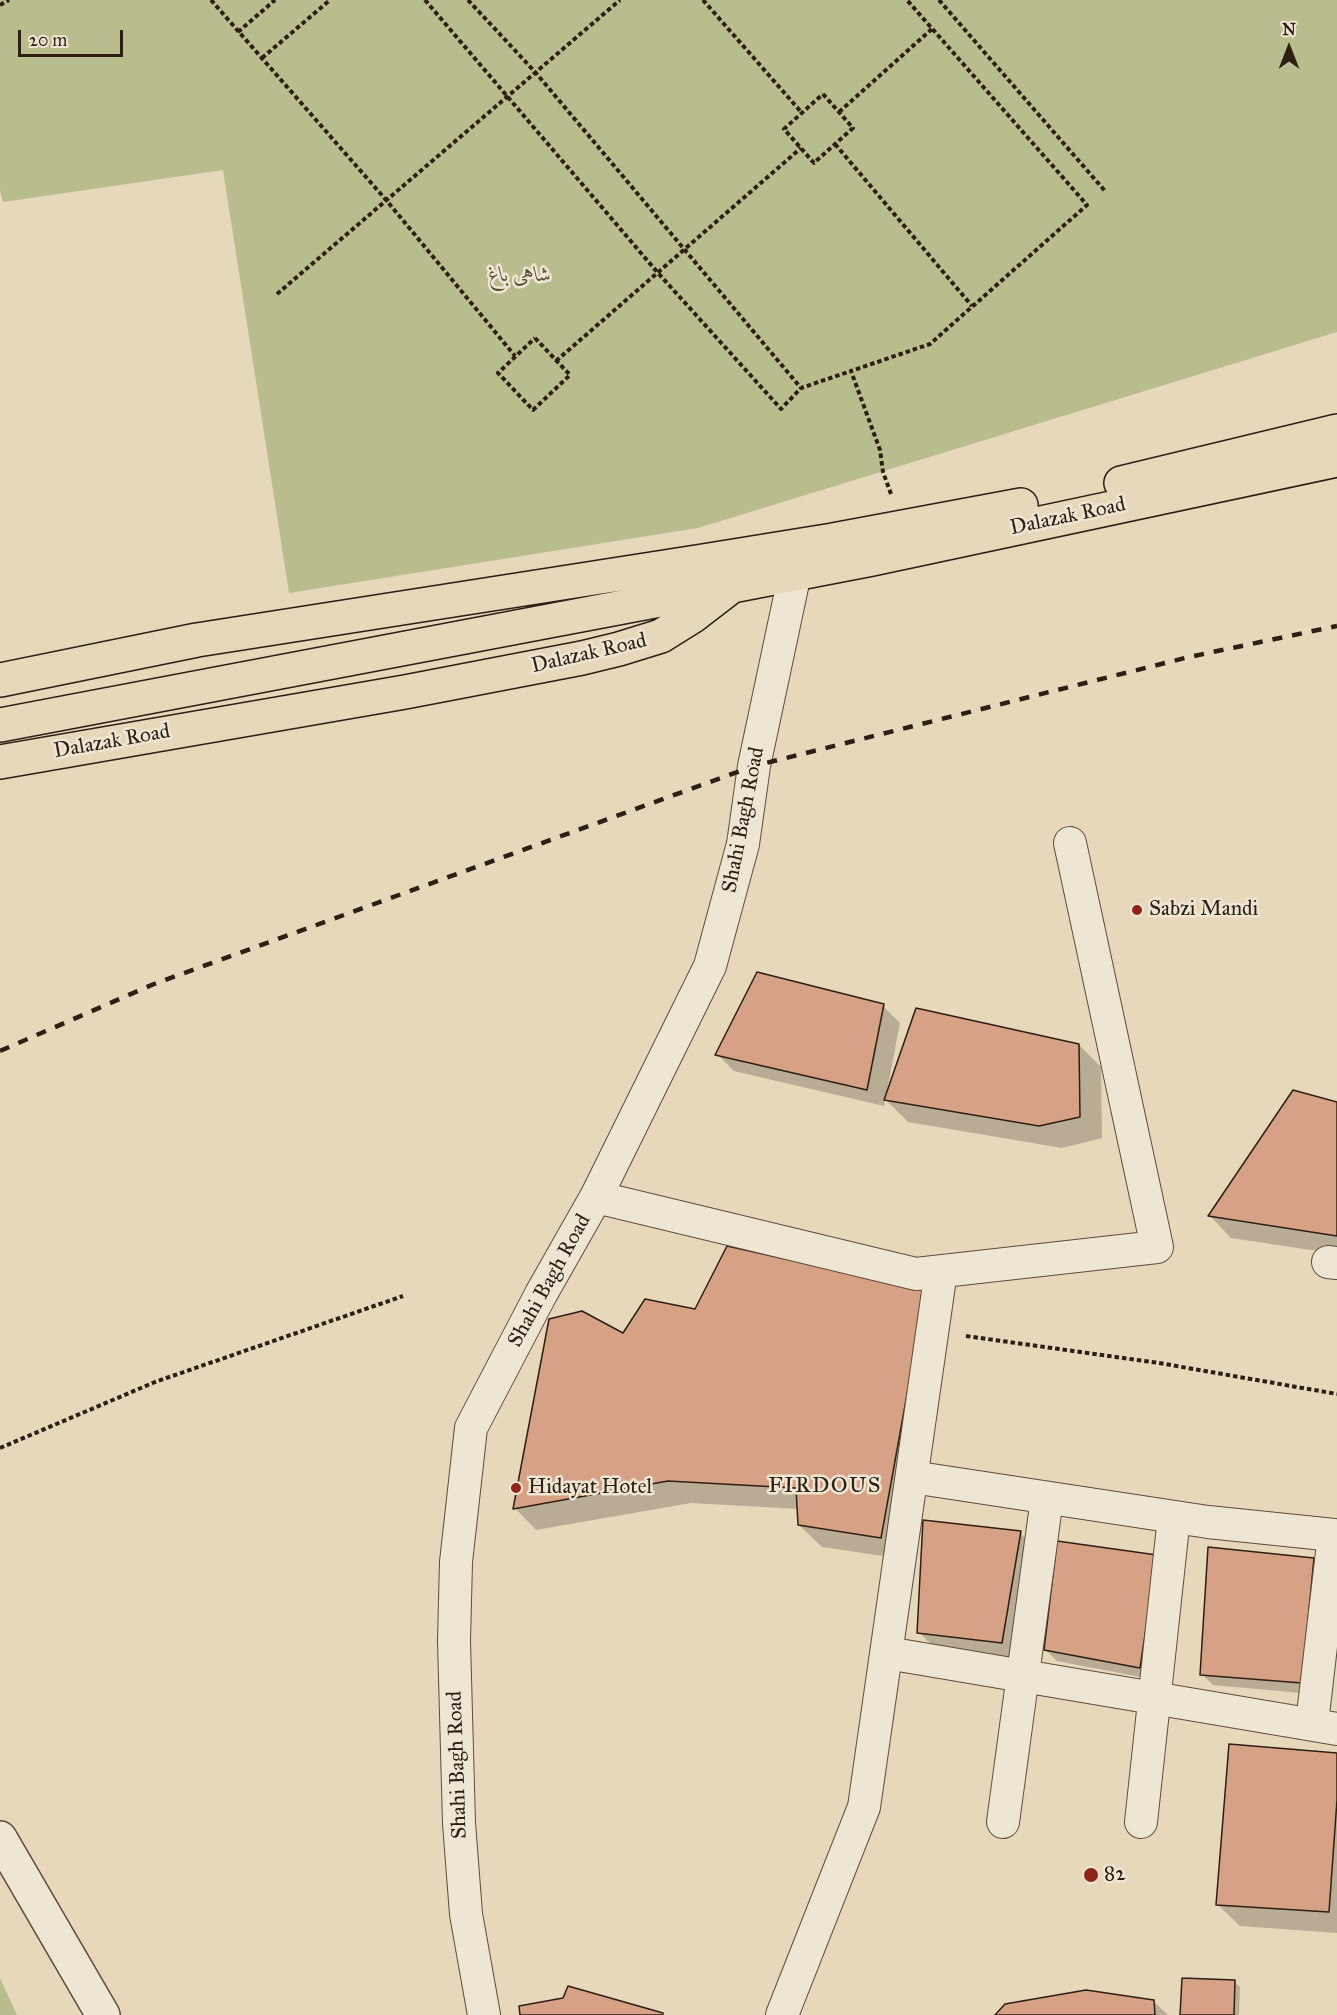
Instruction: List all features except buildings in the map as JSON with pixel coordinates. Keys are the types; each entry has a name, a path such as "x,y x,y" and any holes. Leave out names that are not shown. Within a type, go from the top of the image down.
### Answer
{"main road":[{"name":"Dalazak Road","path":"0,680 197,639 833,540 1053,499 1337,431"},
{"name":"Dalazak Road","path":"0,762 405,692 619,649 662,636 732,586 872,559 1337,460"},
{"path":"0,725 732,586"}],"street":[{"name":"Shahi Bagh Road","path":"484,2015 466,1914 459,1823 454,1641 456,1562 471,1428 541,1294 596,1197 710,966 743,844 754,766 795,573"},
{"path":"596,1197 916,1274 1157,1247 1070,843"},
{"path":"782,2015 864,1807 941,1271"},
{"path":"887,1653 1324,1726 1334,1535 1174,1517 912,1477"},
{"path":"1003,1822 1047,1498"},
{"path":"1141,1822 1174,1517"},
{"path":"0,1838 103,2015"}],"path":[{"path":"211,0 387,201 515,356"},
{"path":"238,32 275,0"},
{"path":"262,58 330,0"},
{"path":"425,0 658,273 781,409 801,388 930,344 1087,205 907,0"},
{"path":"468,0 536,73 801,388"},
{"path":"277,294 620,0"},
{"path":"703,0 802,113"},
{"path":"939,0 1106,191"},
{"path":"839,112 932,29"},
{"path":"823,94 853,128 814,163 784,129 802,113 823,94"},
{"path":"835,144 972,306"},
{"path":"556,361 801,148"},
{"path":"535,338 570,375 533,410 498,373 515,356 535,338"},
{"path":"851,371 880,450 883,472 902,526"},
{"path":"0,1448 155,1382 403,1296"},
{"path":"932,1331 1159,1363 1337,1394"}],"green space":[{"name":"شاہی باغ","path":"0,0 1337,0 1337,332 698,528 289,593 223,170 3,202 0,190"},
{"path":"0,1978 17,2015 0,2015"}],"railway":[{"path":"0,1051 154,984 754,766 1189,657 1337,626"}],"place":[{"name":"Sabzi Mandi","path":"1137,910"},
{"name":"Hidayat Hotel","path":"516,1488"},
{"name":"82","path":"1091,1875"}],"district":[{"name":"FIRDOUS","path":"825,1487"}]}
